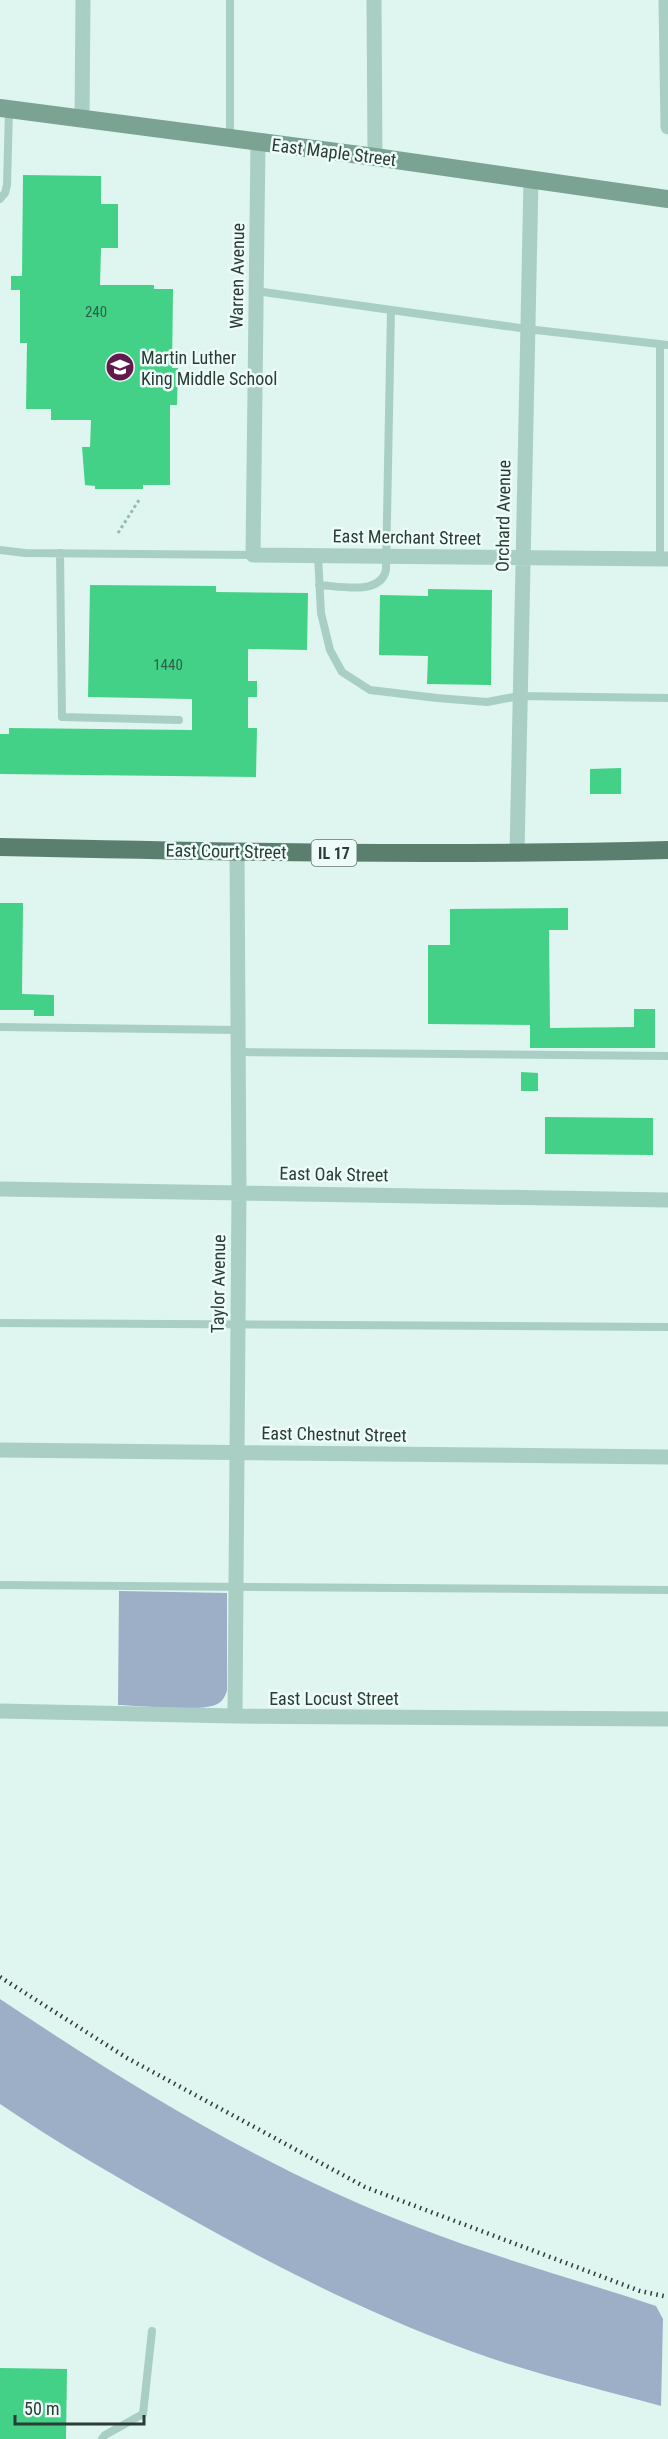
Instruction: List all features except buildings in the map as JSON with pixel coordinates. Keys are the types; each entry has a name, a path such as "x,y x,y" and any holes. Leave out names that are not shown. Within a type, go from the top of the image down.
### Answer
{"main road":[{"name":"East Maple Street","path":"4,109 375,157 668,199"},
{"name":"East Court Street","path":"0,847 517,854 668,850"}],"street":[{"path":"82,118 83,0"},
{"path":"374,0 375,157"},
{"path":"666,0 668,127"},
{"name":"Warren Avenue","path":"253,555 258,142"},
{"name":"Orchard Avenue","path":"517,854 531,179"},
{"name":"East Merchant Street","path":"253,555 664,559"},
{"name":"Taylor Avenue","path":"235,1716 239,1192 237,852"},
{"name":"East Oak Street","path":"0,1190 668,1200"},
{"name":"East Chestnut Street","path":"0,1450 668,1457"},
{"name":"East Locust Street","path":"0,1711 235,1716 668,1719"}],"lane":[{"path":"230,0 230,138"},
{"path":"0,198 5,193 7,185 4,109"},
{"path":"256,291 527,329 664,345 664,559"},
{"path":"319,585 360,587 378,583 384,578 391,310"},
{"path":"0,550 60,554 253,555"},
{"path":"60,554 62,717 179,720"},
{"path":"318,555 321,613 330,650 342,672 370,690 437,699 486,702 519,696 668,698"},
{"path":"0,1028 238,1030"},
{"path":"238,1052 668,1056"},
{"path":"0,1323 668,1327"},
{"path":"0,1585 668,1590"},
{"path":"102,2439 105,2435 142,2414 152,2331"}],"path":[{"path":"117,533 139,500"}],"shaded area":[{"path":"119,1591 227,1593 227,1690 220,1702 212,1706 192,1708 118,1705"},
{"path":"0,1999 99,2063 201,2124 253,2153 359,2204 504,2258 656,2306 663,2319 661,2406 513,2366 392,2320 321,2288 251,2252 67,2147 0,2104"}],"railway":[{"path":"0,1977 127,2058 365,2187 640,2291 668,2297"}],"place":[{"name":"Martin Luther King Middle School","path":"120,367"}]}
